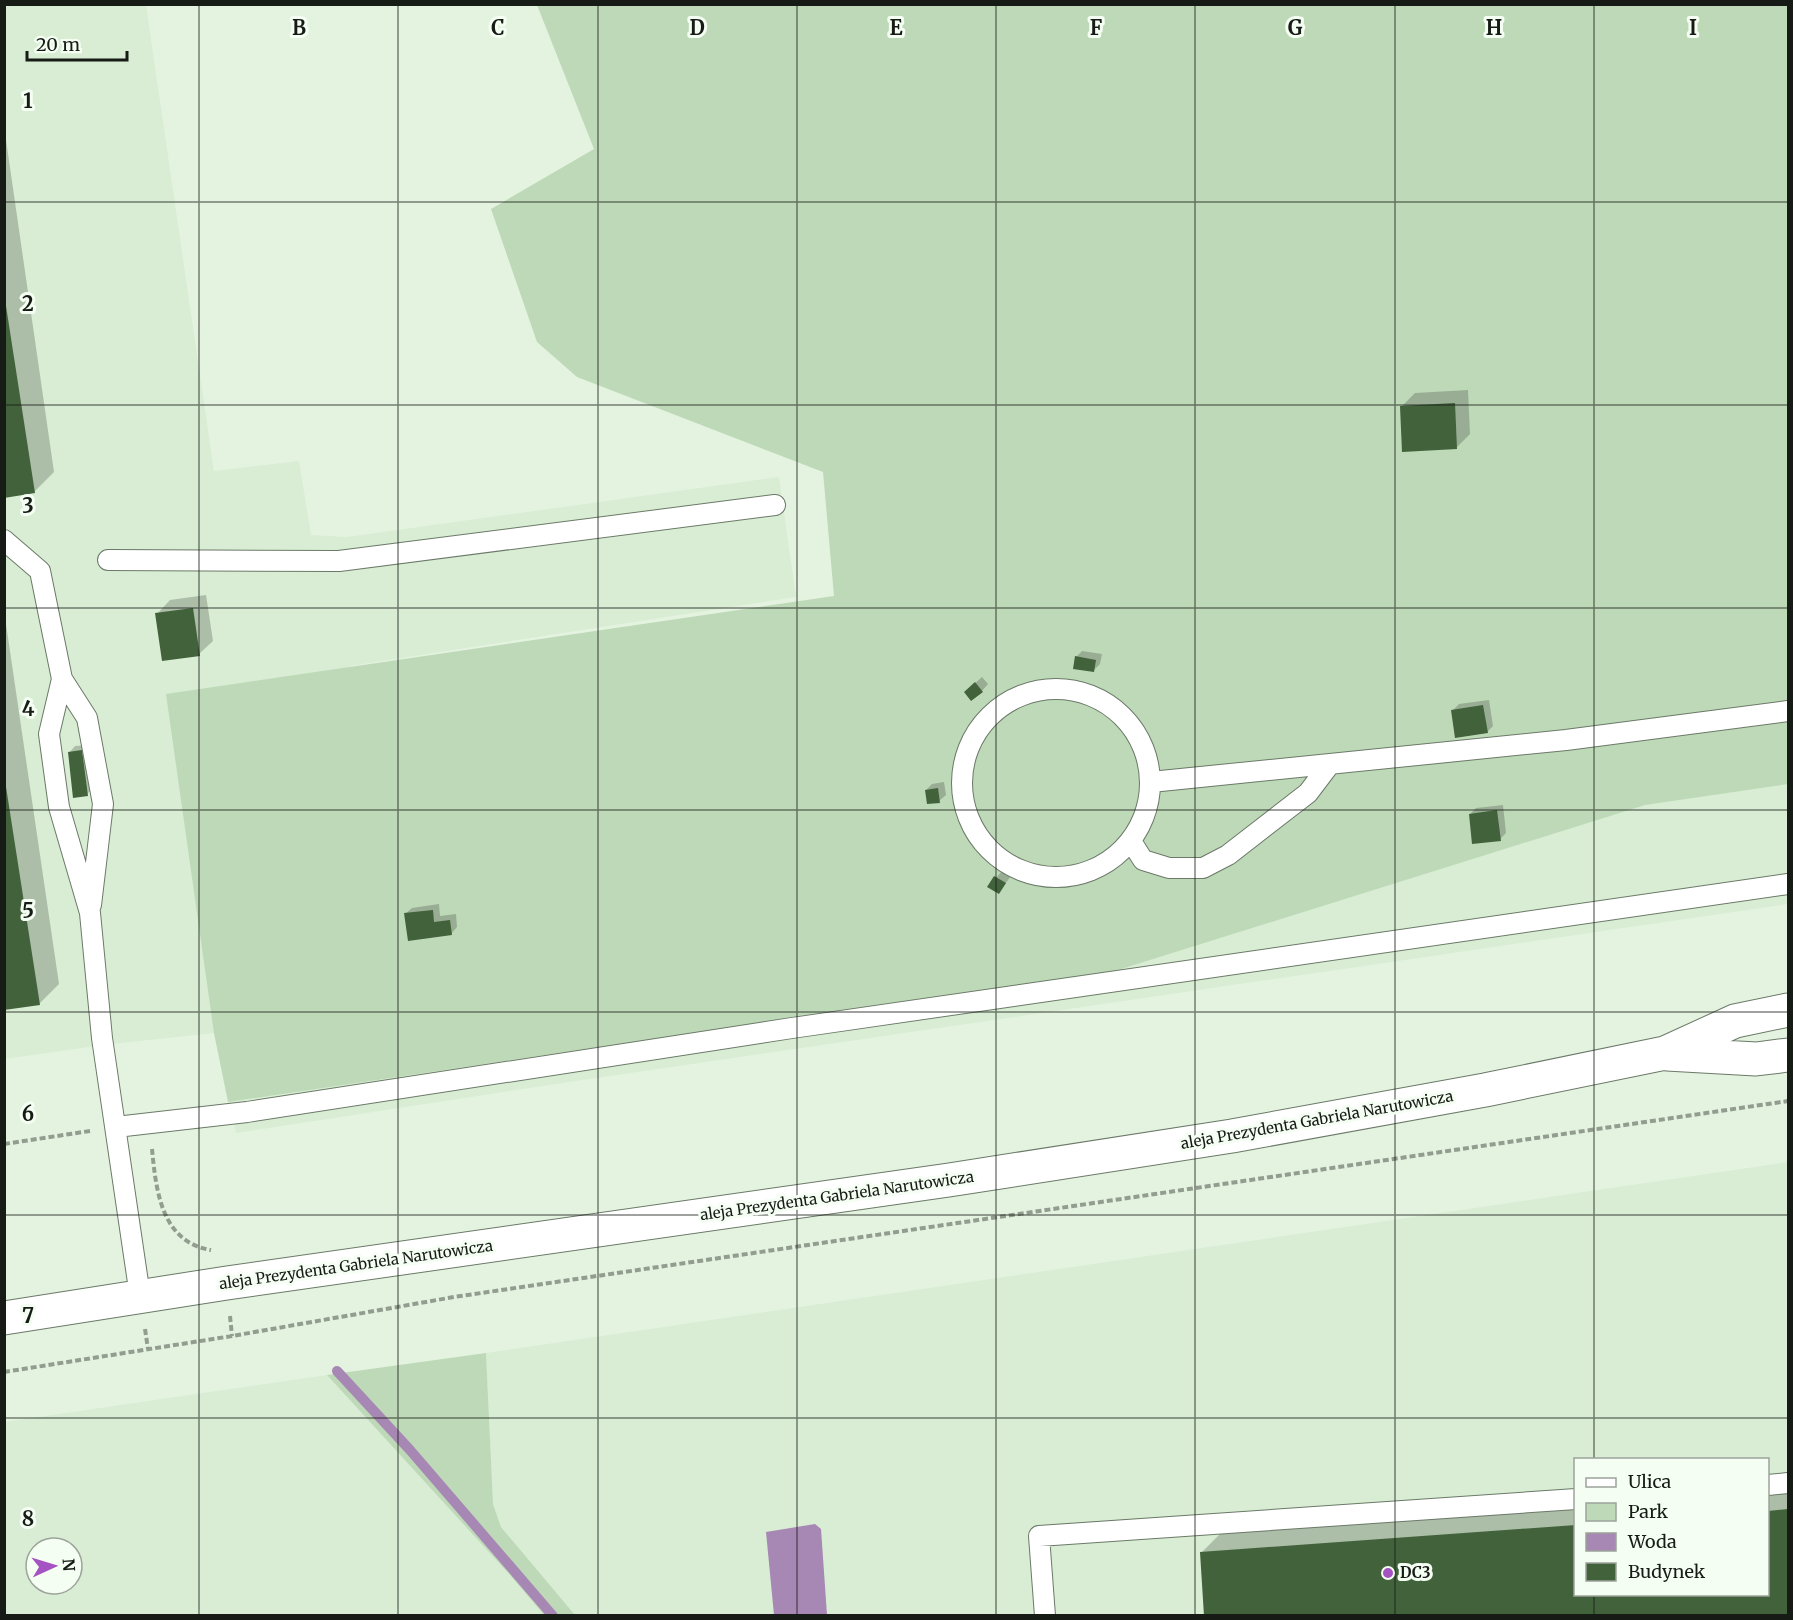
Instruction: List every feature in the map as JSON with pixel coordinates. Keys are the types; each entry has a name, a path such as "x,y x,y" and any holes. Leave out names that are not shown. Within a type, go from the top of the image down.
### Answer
{"street":[{"name":"aleja Prezydenta Gabriela Narutowicza","path":"4,1318 227,1283 949,1180 1232,1136 1485,1090 1665,1053 1735,1021 1788,1010"},
{"name":"aleja Prezydenta Gabriela Narutowicza","path":"1665,1053 1756,1059 1788,1055"}],"lane":[{"path":"108,560 339,561 776,505"},
{"path":"4,540 40,571 62,679 87,718 103,804 90,913"},
{"path":"62,679 49,734 59,807 90,913 102,1038 140,1296"},
{"path":"1047,689 1078,691 1107,704 1130,724 1145,752 1151,782 1146,813 1131,841 1109,862 1081,875 1049,878 1019,871 993,854 973,830 963,800 962,769 972,739 991,714 1017,697 1047,689"},
{"path":"1151,782 1566,740 1788,711"},
{"path":"1131,841 1143,860 1169,868 1203,868 1228,855 1308,793 1330,764"},
{"path":"116,1127 247,1112 769,1031 1788,884"},
{"path":"1769,1485 1788,1483"},
{"path":"1045,1616 1040,1536 1574,1499"}],"path":[{"path":"4,1372 232,1336 465,1295 1788,1101"},
{"path":"149,1122 158,1198 163,1211 178,1233 192,1243 200,1248 223,1252 232,1336"},
{"path":"4,1144 116,1127"}],"shaded area":[{"path":"4,5 146,5 214,471 299,461 311,535 347,537 779,477 796,597 350,666 597,974 1788,5 1788,904 562,1083 236,1133 214,1033 5,1059"},
{"path":"1788,1162 1788,1615 575,1615 501,1527 493,1504 486,1353"},
{"path":"327,1375 544,1615 5,1615 4,1422"}],"green space":[{"path":"537,5 1788,5 1788,784 1645,805 1102,975 915,1000 228,1102 214,1033 166,694 834,596 823,472 577,377 537,342 491,209 594,149"},
{"path":"486,1353 493,1504 501,1527 575,1615 544,1615 327,1375"}],"water":[{"path":"815,1524 821,1529 827,1615 774,1615 766,1532"}],"building":[{"path":"4,293 35,493 4,498"},
{"path":"1455,403 1457,449 1402,452 1400,406"},
{"path":"193,608 200,656 162,661 155,613"},
{"path":"1075,656 1096,660 1094,672 1073,669"},
{"path":"975,682 983,692 971,701 964,692"},
{"path":"1483,705 1488,733 1455,738 1451,710"},
{"path":"82,750 88,796 73,798 68,752"},
{"path":"4,774 40,1005 4,1010"},
{"path":"938,788 940,803 927,804 925,790"},
{"path":"1497,810 1501,841 1472,844 1469,814"},
{"path":"994,876 1006,883 999,894 987,887"},
{"path":"433,910 434,922 450,920 452,935 408,941 404,913"},
{"name":"DC3","path":"1788,1509 1788,1616 1204,1616 1200,1552 1574,1525 1574,1596 1769,1596 1769,1511"}],"waterway":[{"path":"337,1371 410,1450 553,1616"}],"place":[{"name":"DC3","path":"1388,1573"}]}
